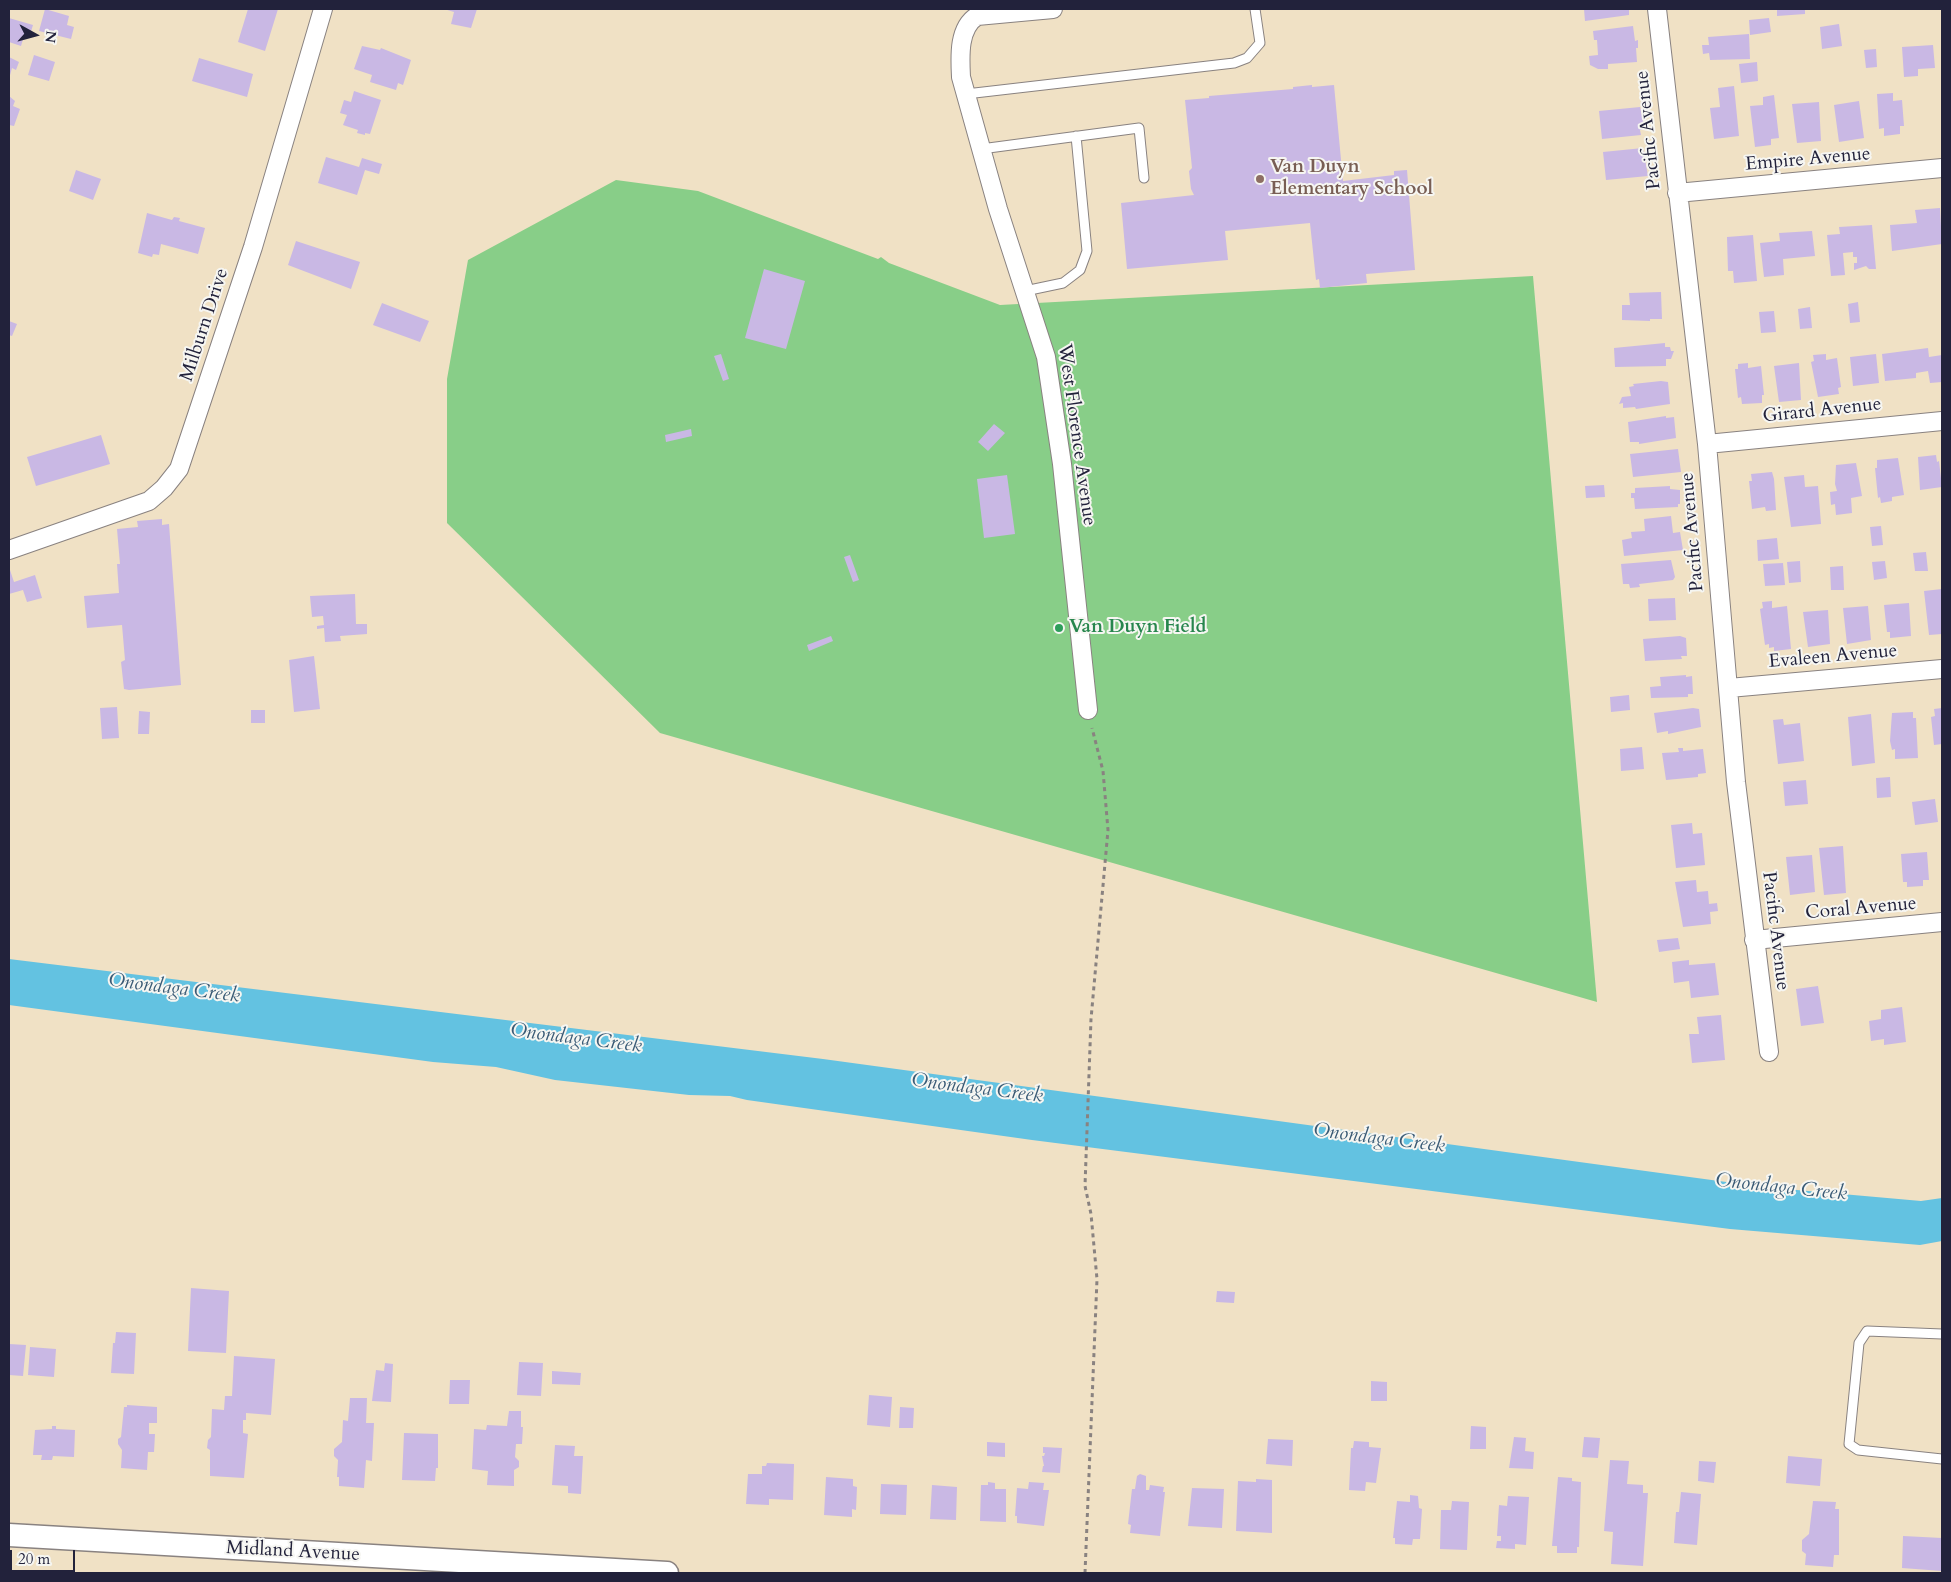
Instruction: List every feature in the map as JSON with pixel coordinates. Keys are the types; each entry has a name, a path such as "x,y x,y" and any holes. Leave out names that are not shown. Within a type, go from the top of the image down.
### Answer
{"street":[{"name":"Milburn Drive","path":"9,550 149,501 164,488 178,469 253,247 323,9"},
{"name":"West Florence Avenue","path":"1053,9 977,16 969,21 965,28 960,58 966,94 981,149 1048,366 1062,464 1088,710"},
{"name":"Pacific Avenue","path":"1657,9 1707,444 1736,782 1769,1052"},
{"name":"Empire Avenue","path":"1678,193 1942,168"},
{"name":"Girard Avenue","path":"1707,444 1942,420"},
{"name":"Evaleen Avenue","path":"1728,688 1942,669"},
{"name":"Coral Avenue","path":"1754,940 1942,922"},
{"name":"Midland Avenue","path":"9,1535 481,1568 667,1573"}],"lane":[{"path":"966,94 1234,63 1246,58 1260,43 1255,9"},
{"path":"981,149 1139,128 1144,178"},
{"path":"1025,292 1063,283 1080,270 1087,251 1076,136"},
{"path":"1942,1334 1867,1331 1859,1343 1849,1444 1858,1450 1942,1459"}],"path":[{"path":"1085,1573 1088,1452 1097,1279 1091,1214 1085,1186 1089,1061 1108,830 1102,771 1088,710"}],"green space":[{"name":"Van Duyn Field","path":"616,180 698,191 878,259 881,257 889,263 1000,305 1533,276 1597,1002 660,733 447,523 447,379 468,260"}],"water":[{"name":"Onondaga Creek","path":"9,959 823,1059 1763,1187 1921,1201 1942,1198 1942,1241 1920,1245 1730,1229 1032,1140 747,1100 730,1096 689,1095 555,1080 496,1067 433,1062 9,1005"}],"building":[{"path":"45,9 69,16 67,25 74,27 71,39 39,31"},
{"path":"248,9 278,9 265,51 238,42"},
{"path":"444,9 477,9 471,28 451,24 454,12"},
{"path":"1584,9 1629,9 1629,15 1585,21"},
{"path":"1777,9 1805,9 1805,14 1777,16"},
{"path":"9,18 33,25 29,38 24,36 21,46 9,42"},
{"path":"1769,18 1771,32 1750,35 1749,20"},
{"path":"1839,24 1842,46 1822,49 1820,27"},
{"path":"1633,26 1635,41 1638,40 1638,48 1636,48 1637,62 1608,64 1608,69 1598,69 1590,65 1589,56 1598,55 1597,40 1594,40 1593,31"},
{"path":"1749,34 1750,59 1710,60 1709,53 1703,54 1702,45 1709,45 1708,37"},
{"path":"1933,45 1935,68 1918,69 1918,76 1904,77 1902,47"},
{"path":"362,46 380,50 381,48 411,60 403,85 398,83 396,90 370,82 372,75 354,69"},
{"path":"1876,49 1877,67 1866,68 1864,50"},
{"path":"34,55 55,62 49,81 28,75"},
{"path":"9,57 19,62 16,70 12,68 9,79"},
{"path":"199,58 253,74 247,97 192,81"},
{"path":"1757,62 1758,81 1741,83 1739,64"},
{"path":"1312,85 1312,87 1334,85 1343,181 1394,175 1394,171 1407,170 1415,270 1366,274 1367,283 1320,288 1319,279 1316,280 1310,223 1225,231 1228,260 1127,269 1121,203 1194,195 1191,189 1189,171 1192,168 1185,100 1209,98 1209,96 1293,89 1293,87"},
{"path":"1734,86 1739,136 1714,139 1710,108 1720,107 1718,88"},
{"path":"354,91 381,100 370,134 357,133 358,130 343,125 347,115 340,113 344,100 351,102"},
{"path":"1893,93 1893,101 1902,100 1904,126 1900,126 1900,134 1884,136 1884,128 1879,129 1877,94"},
{"path":"1774,95 1779,138 1771,139 1771,145 1755,147 1750,106 1763,105 1763,97"},
{"path":"9,96 15,101 13,106 20,109 14,126 9,125"},
{"path":"1859,101 1864,138 1839,142 1834,105"},
{"path":"1819,102 1821,141 1797,143 1792,104"},
{"path":"1640,107 1645,129 1640,130 1641,135 1602,139 1599,111"},
{"path":"1643,148 1648,176 1606,180 1603,152"},
{"path":"326,157 359,167 362,158 382,164 379,174 365,170 357,195 318,183"},
{"path":"76,170 101,179 93,200 69,191"},
{"path":"1940,208 1942,244 1892,251 1890,225 1917,223 1915,210"},
{"path":"147,213 172,220 174,217 180,218 179,221 205,228 198,254 161,244 159,255 153,254 152,257 138,253"},
{"path":"1872,225 1876,269 1869,269 1866,266 1854,270 1854,263 1857,263 1857,257 1853,257 1853,252 1843,253 1845,275 1831,276 1827,235 1840,234 1839,227"},
{"path":"1812,231 1815,256 1783,259 1784,275 1764,277 1760,243 1780,241 1779,233"},
{"path":"1753,235 1757,281 1734,283 1733,271 1728,271 1727,237"},
{"path":"296,241 360,262 351,289 288,265"},
{"path":"764,269 805,281 786,349 745,338"},
{"path":"1661,292 1662,319 1650,319 1650,321 1622,320 1622,305 1630,305 1629,293"},
{"path":"1858,302 1860,322 1850,323 1848,304"},
{"path":"382,303 429,321 420,342 373,325"},
{"path":"1810,307 1812,328 1800,329 1798,309"},
{"path":"1774,311 1776,332 1761,333 1759,312"},
{"path":"9,321 17,324 12,336 9,335"},
{"path":"1665,343 1665,347 1670,347 1671,351 1674,351 1671,359 1666,359 1666,366 1615,367 1614,348"},
{"path":"1928,348 1929,357 1942,355 1942,382 1930,383 1928,371 1916,373 1916,378 1885,381 1882,354"},
{"path":"721,354 729,379 723,381 714,356"},
{"path":"1826,354 1826,360 1837,358 1841,387 1838,388 1839,394 1818,397 1811,362 1814,361 1813,355"},
{"path":"1876,354 1879,383 1853,386 1850,357"},
{"path":"1748,363 1748,368 1761,366 1764,395 1762,395 1762,403 1742,404 1741,397 1738,398 1735,369 1738,369 1738,364"},
{"path":"1799,363 1801,400 1779,402 1774,366"},
{"path":"1668,382 1670,404 1636,409 1635,407 1623,408 1623,403 1619,404 1622,397 1631,396 1629,387 1634,386 1633,384"},
{"path":"1666,416 1666,418 1674,417 1676,438 1639,444 1639,442 1630,442 1628,422"},
{"path":"994,424 1005,433 988,451 978,442"},
{"path":"691,429 692,436 666,442 665,435"},
{"path":"101,435 110,464 36,486 27,457"},
{"path":"1678,449 1681,472 1633,477 1630,454"},
{"path":"1936,455 1937,462 1939,461 1942,487 1920,490 1918,457"},
{"path":"1898,458 1904,495 1892,497 1892,501 1881,503 1880,497 1878,498 1875,468 1877,468 1877,460"},
{"path":"1856,463 1862,496 1851,498 1852,513 1836,515 1835,504 1831,505 1830,492 1837,491 1835,484 1836,465"},
{"path":"1772,472 1776,510 1766,511 1765,507 1752,509 1749,481 1752,481 1751,474"},
{"path":"1007,475 1015,534 984,538 977,479"},
{"path":"1804,475 1805,487 1818,486 1821,524 1791,527 1784,477"},
{"path":"1604,485 1605,497 1586,498 1585,486"},
{"path":"1670,486 1670,489 1680,490 1680,504 1678,504 1678,507 1635,509 1634,498 1631,498 1631,493 1635,493 1635,488"},
{"path":"1671,516 1673,533 1680,532 1683,550 1624,556 1622,540 1632,538 1631,532 1645,531 1644,519"},
{"path":"162,519 162,525 169,524 181,685 124,689 121,662 125,660 122,625 87,628 84,596 119,593 117,564 120,564 117,529 138,527 137,521"},
{"path":"1881,526 1883,545 1872,546 1870,527"},
{"path":"1777,538 1779,559 1758,561 1757,540"},
{"path":"1926,552 1928,571 1915,571 1913,553"},
{"path":"850,555 859,580 853,582 844,557"},
{"path":"1671,560 1675,577 1673,580 1639,584 1640,587 1630,588 1629,584 1623,584 1621,564"},
{"path":"1800,561 1801,582 1789,583 1787,562"},
{"path":"1885,561 1887,578 1874,580 1872,562"},
{"path":"1783,563 1785,585 1765,586 1763,564"},
{"path":"1843,566 1844,590 1831,590 1830,567"},
{"path":"10,570 14,582 35,575 42,598 27,602 23,590 9,594"},
{"path":"1942,589 1942,634 1929,635 1924,591"},
{"path":"355,594 356,624 367,624 367,634 340,636 341,641 325,642 324,628 317,629 317,626 324,625 323,616 312,617 310,596"},
{"path":"1675,598 1676,620 1649,621 1648,599"},
{"path":"1772,601 1772,608 1787,606 1791,649 1774,651 1774,647 1769,648 1769,644 1765,645 1760,609 1763,608 1762,602"},
{"path":"1909,603 1911,636 1890,638 1890,632 1887,632 1884,605"},
{"path":"1868,606 1871,640 1847,644 1843,608"},
{"path":"1828,610 1830,644 1808,647 1803,612"},
{"path":"831,636 833,641 809,651 807,645"},
{"path":"1680,636 1686,638 1687,656 1681,656 1682,659 1645,661 1643,639"},
{"path":"314,656 320,709 294,712 289,660"},
{"path":"1686,675 1686,677 1692,676 1693,694 1688,694 1688,697 1651,698 1650,687 1661,686 1660,677"},
{"path":"1629,695 1630,710 1611,712 1610,697"},
{"path":"117,707 119,738 102,739 100,708"},
{"path":"1693,708 1699,709 1701,727 1668,734 1668,731 1657,733 1654,713"},
{"path":"1942,708 1942,744 1934,745 1931,717 1935,716 1934,709"},
{"path":"251,710 265,710 265,723 251,723"},
{"path":"139,711 150,712 149,734 138,734"},
{"path":"1913,712 1913,718 1916,718 1918,758 1895,759 1895,749 1892,750 1890,741 1892,713"},
{"path":"1871,714 1875,763 1852,766 1848,717"},
{"path":"1783,719 1784,725 1800,723 1804,761 1778,764 1773,720"},
{"path":"1642,747 1644,769 1621,771 1620,749"},
{"path":"1678,748 1683,748 1683,751 1703,749 1706,773 1698,774 1698,777 1666,780 1662,753 1679,752"},
{"path":"1890,777 1891,797 1877,798 1876,778"},
{"path":"1806,780 1808,804 1785,806 1783,782"},
{"path":"1935,799 1938,822 1915,825 1912,802"},
{"path":"1692,823 1693,834 1702,833 1705,865 1676,868 1671,825"},
{"path":"1843,846 1846,893 1824,895 1819,848"},
{"path":"1927,852 1929,880 1923,880 1923,886 1907,887 1907,882 1903,882 1901,854"},
{"path":"1812,855 1815,892 1790,895 1786,857"},
{"path":"1696,880 1697,892 1708,891 1709,904 1717,903 1718,911 1710,912 1711,924 1683,927 1675,882"},
{"path":"1678,938 1680,949 1659,952 1657,940"},
{"path":"1689,960 1689,965 1715,963 1719,995 1691,998 1689,981 1674,983 1672,962"},
{"path":"1818,986 1824,1023 1801,1026 1796,989"},
{"path":"1902,1007 1906,1042 1884,1045 1884,1039 1871,1041 1869,1021 1881,1019 1881,1010"},
{"path":"1721,1015 1725,1060 1692,1063 1689,1034 1699,1034 1697,1017"},
{"path":"191,1288 229,1291 226,1353 188,1351"},
{"path":"1217,1291 1235,1292 1234,1303 1216,1302"},
{"path":"116,1332 136,1333 134,1374 111,1373 113,1343 115,1343"},
{"path":"9,1344 26,1345 23,1376 9,1375"},
{"path":"30,1347 56,1349 54,1377 28,1375"},
{"path":"234,1356 275,1359 271,1415 246,1413 246,1420 243,1420 243,1433 248,1434 244,1478 210,1476 210,1450 207,1448 208,1440 211,1437 212,1409 224,1410 225,1396 232,1396"},
{"path":"519,1362 543,1363 541,1396 517,1395"},
{"path":"385,1363 393,1364 391,1402 372,1401 376,1370 384,1371"},
{"path":"552,1371 581,1373 580,1385 552,1384"},
{"path":"450,1380 470,1380 469,1404 449,1404"},
{"path":"1371,1381 1387,1382 1387,1401 1371,1401"},
{"path":"869,1395 892,1397 890,1427 867,1425"},
{"path":"350,1398 367,1398 366,1423 374,1423 372,1461 366,1460 364,1488 339,1486 339,1477 337,1477 338,1460 334,1456 334,1449 342,1442 343,1420 348,1421"},
{"path":"127,1405 157,1407 157,1423 149,1423 149,1434 155,1434 154,1452 148,1452 147,1470 121,1468 122,1450 118,1444 118,1439 121,1437 124,1407 127,1407"},
{"path":"900,1407 914,1408 913,1428 899,1428"},
{"path":"509,1411 521,1411 521,1427 523,1427 522,1444 516,1444 515,1457 519,1461 519,1467 514,1470 514,1486 487,1485 488,1471 472,1469 474,1429 486,1430 487,1425 507,1426"},
{"path":"52,1426 56,1426 56,1429 75,1430 74,1457 53,1456 52,1460 41,1460 42,1455 33,1455 35,1430 52,1429"},
{"path":"1471,1426 1486,1427 1486,1449 1470,1449"},
{"path":"404,1433 438,1434 438,1468 436,1468 435,1481 402,1480"},
{"path":"1514,1437 1526,1438 1525,1451 1534,1452 1533,1469 1509,1468"},
{"path":"1584,1437 1600,1438 1598,1458 1582,1457"},
{"path":"1268,1439 1293,1440 1292,1466 1266,1464"},
{"path":"1354,1441 1369,1442 1369,1447 1381,1448 1376,1483 1366,1482 1365,1491 1349,1490 1351,1448 1353,1448"},
{"path":"987,1442 1005,1443 1005,1457 987,1456"},
{"path":"555,1445 575,1446 574,1456 583,1456 581,1494 568,1493 568,1486 552,1485"},
{"path":"1043,1447 1062,1448 1060,1473 1042,1472 1044,1466 1042,1456 1045,1453 1043,1453"},
{"path":"1788,1456 1822,1459 1820,1486 1786,1483"},
{"path":"1610,1460 1629,1461 1627,1484 1643,1485 1643,1493 1648,1493 1643,1566 1611,1564 1613,1532 1604,1531"},
{"path":"1699,1461 1716,1462 1714,1483 1698,1481"},
{"path":"767,1463 794,1464 793,1500 769,1499 769,1505 746,1504 748,1474 762,1474 762,1466 766,1466"},
{"path":"1140,1474 1146,1476 1146,1490 1149,1490 1150,1485 1164,1487 1160,1536 1130,1533 1131,1525 1128,1524 1132,1489 1135,1489 1137,1476"},
{"path":"826,1477 853,1479 853,1486 857,1487 856,1510 852,1509 852,1517 824,1515"},
{"path":"1558,1477 1572,1478 1572,1481 1581,1482 1579,1547 1577,1547 1577,1553 1557,1553 1557,1546 1552,1546"},
{"path":"1256,1479 1272,1480 1272,1533 1236,1531 1238,1481 1256,1482"},
{"path":"988,1482 995,1483 995,1489 1006,1489 1006,1522 980,1521 981,1485 988,1485"},
{"path":"1029,1482 1044,1483 1043,1490 1049,1490 1044,1526 1017,1523 1017,1516 1015,1516 1017,1488 1028,1489"},
{"path":"881,1484 907,1485 906,1515 880,1514"},
{"path":"932,1485 957,1487 956,1520 930,1519"},
{"path":"1192,1488 1224,1489 1222,1528 1188,1526"},
{"path":"1681,1492 1701,1494 1697,1545 1674,1543 1676,1512 1679,1512"},
{"path":"1410,1495 1418,1496 1419,1508 1422,1509 1420,1539 1413,1539 1412,1545 1395,1544 1395,1538 1393,1538 1397,1501 1410,1502"},
{"path":"1508,1496 1529,1497 1526,1545 1515,1544 1515,1549 1496,1548 1497,1541 1501,1541 1501,1536 1497,1536 1499,1505 1507,1506"},
{"path":"1452,1501 1469,1502 1467,1550 1440,1549 1441,1510 1451,1510"},
{"path":"1813,1501 1836,1502 1835,1509 1839,1509 1839,1555 1834,1555 1833,1567 1805,1565 1806,1554 1802,1551 1802,1540 1809,1534"},
{"path":"1903,1536 1942,1538 1942,1571 1902,1568"}],"place":[{"name":"Van Duyn Elementary School","path":"1260,179"},
{"name":"Van Duyn Field","path":"1059,628"}]}
